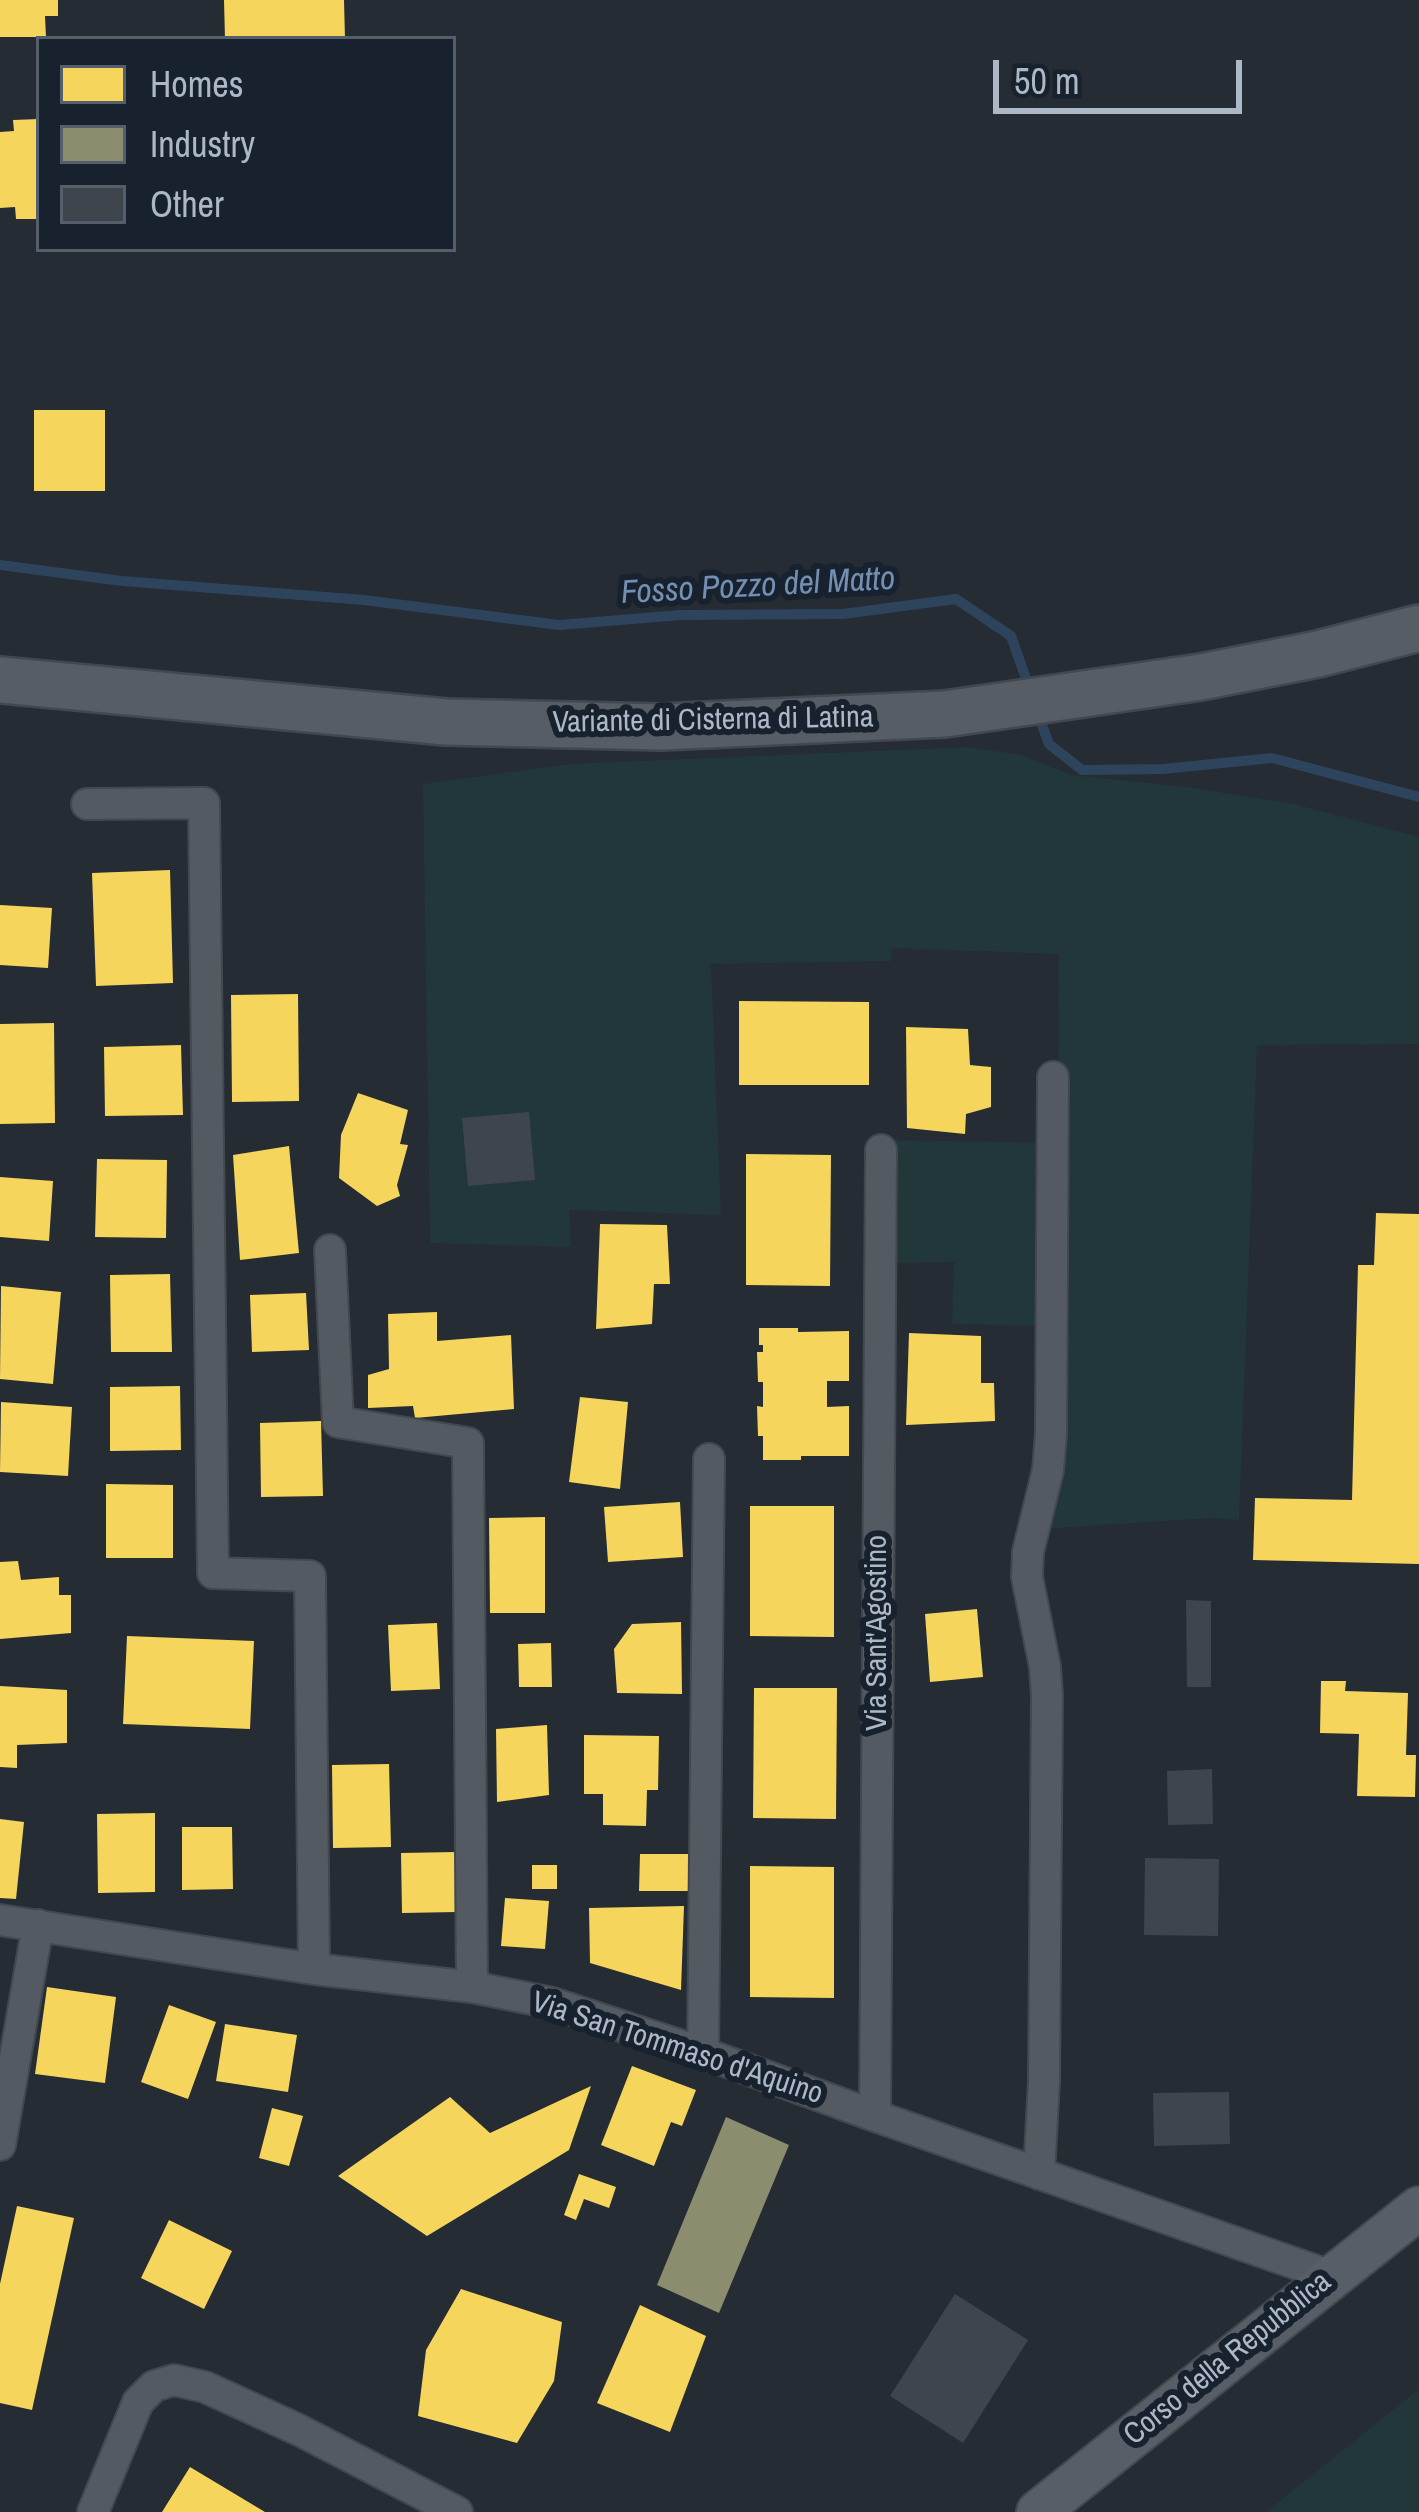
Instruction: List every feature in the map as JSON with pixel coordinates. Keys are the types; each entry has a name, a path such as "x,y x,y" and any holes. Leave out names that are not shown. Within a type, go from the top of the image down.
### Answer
{"main road":[{"name":"Variante di Cisterna di Latina","path":"0,680 446,722 661,728 945,714 1284,662 1419,628"},
{"path":"0,656 230,702"},
{"path":"0,708 230,702"}],"street":[{"path":"87,804 204,803 213,1573 310,1576 314,1969"},
{"path":"1039,2174 1048,1717 1045,1667 1027,1590 1027,1565 1043,1500 1051,1434 1053,1077"},
{"name":"Via Sant'Agostino","path":"875,2116 880,1150"},
{"path":"330,1250 338,1422 468,1443 472,1988"},
{"path":"704,2053 710,1459"},
{"name":"Via San Tommaso d'Aquino","path":"0,1920 551,2003 1331,2276"},
{"path":"0,2145 38,1925"},
{"name":"Corso della Repubblica","path":"1038,2512 1419,2208"},
{"path":"93,2512 138,2402 154,2386 174,2380 206,2387 299,2430 457,2512"}],"green space":[{"path":"968,747 1021,755 1071,775 1294,804 1419,837 1419,1044 1257,1045 1239,1520 1026,1530 1040,1474 1041,1326 952,1324 954,1262 892,1263 893,1140 1058,1143 1059,954 892,948 891,961 711,964 721,1215 569,1210 571,1247 430,1243 423,784 570,764"},
{"path":"1419,2389 1419,2512 1266,2512"}],"building: Homes":[{"path":"0,0 58,0 58,16 45,16 46,36 0,37"},
{"path":"224,0 344,0 345,36 225,36"},
{"path":"36,119 36,219 16,219 15,207 0,208 0,132 14,131 13,120"},
{"path":"34,410 105,410 105,491 34,491"},
{"path":"170,870 173,983 96,986 92,873"},
{"path":"0,905 52,908 48,968 0,965"},
{"path":"298,994 299,1101 232,1102 231,995"},
{"path":"739,1001 869,1002 869,1085 739,1085"},
{"path":"54,1023 55,1123 0,1124 0,1024"},
{"path":"906,1027 968,1029 970,1065 991,1067 991,1107 966,1114 965,1134 907,1128"},
{"path":"181,1045 183,1115 105,1116 104,1047"},
{"path":"358,1093 408,1110 400,1144 408,1145 397,1185 400,1196 377,1206 339,1178 341,1135"},
{"path":"289,1146 299,1253 240,1260 233,1155"},
{"path":"746,1154 831,1155 830,1286 746,1285"},
{"path":"97,1159 167,1160 166,1238 95,1237"},
{"path":"0,1177 53,1181 49,1241 0,1237"},
{"path":"1376,1213 1419,1214 1419,1564 1253,1560 1255,1498 1352,1500 1358,1265 1374,1265"},
{"path":"600,1224 667,1225 670,1284 654,1284 652,1324 596,1329"},
{"path":"170,1274 172,1352 111,1352 110,1275"},
{"path":"1,1286 61,1292 53,1384 0,1379"},
{"path":"306,1293 309,1350 252,1352 250,1295"},
{"path":"437,1312 437,1341 511,1335 514,1409 415,1418 413,1406 368,1408 368,1375 389,1369 388,1314"},
{"path":"759,1328 849,1331 849,1381 827,1381 827,1407 849,1406 849,1456 763,1460 757,1406 763,1407 763,1382 758,1382 757,1352 763,1352"},
{"path":"909,1333 981,1336 981,1383 994,1383 995,1421 906,1425"},
{"path":"180,1386 181,1450 110,1451 110,1387"},
{"path":"580,1397 628,1402 620,1489 569,1482"},
{"path":"1,1402 72,1407 68,1476 0,1472"},
{"path":"321,1421 323,1496 261,1497 260,1423"},
{"path":"106,1484 173,1485 173,1558 106,1558"},
{"path":"680,1502 683,1557 608,1562 604,1507"},
{"path":"750,1506 834,1506 834,1637 750,1636"},
{"path":"545,1517 545,1613 490,1613 489,1518"},
{"path":"18,1561 21,1580 59,1577 59,1595 71,1595 71,1633 0,1639 0,1562"},
{"path":"977,1609 983,1677 930,1682 925,1614"},
{"path":"681,1622 682,1694 617,1693 614,1649 632,1624"},
{"path":"437,1623 440,1689 391,1691 388,1625"},
{"path":"127,1636 254,1641 250,1729 123,1724"},
{"path":"551,1643 552,1687 519,1687 518,1644"},
{"path":"1321,1681 1346,1681 1345,1691 1408,1693 1406,1755 1416,1755 1415,1797 1357,1796 1359,1734 1320,1733"},
{"path":"0,1686 67,1690 67,1743 17,1745 17,1768 0,1767"},
{"path":"754,1688 837,1688 836,1819 753,1818"},
{"path":"547,1725 549,1795 497,1802 496,1729"},
{"path":"584,1735 659,1736 658,1790 647,1790 646,1826 603,1825 603,1794 584,1794"},
{"path":"389,1764 391,1847 333,1848 332,1765"},
{"path":"155,1813 155,1892 98,1893 97,1814"},
{"path":"0,1819 24,1822 16,1899 0,1898"},
{"path":"182,1827 232,1827 233,1889 182,1890"},
{"path":"456,1852 457,1912 402,1913 401,1853"},
{"path":"640,1854 696,1854 696,1891 639,1891"},
{"path":"532,1865 557,1865 557,1889 532,1889"},
{"path":"750,1866 834,1867 834,1998 750,1997"},
{"path":"505,1898 549,1901 545,1949 501,1946"},
{"path":"684,1906 681,1990 590,1963 589,1908"},
{"path":"47,1987 116,1997 105,2083 35,2074"},
{"path":"169,2005 216,2022 188,2099 141,2082"},
{"path":"225,2024 297,2035 288,2092 216,2081"},
{"path":"632,2066 696,2090 682,2126 671,2122 654,2166 601,2145"},
{"path":"591,2086 569,2150 427,2236 338,2176 450,2097 490,2133"},
{"path":"272,2108 303,2116 289,2166 259,2158"},
{"path":"579,2174 616,2187 609,2208 584,2199 576,2220 564,2215"},
{"path":"17,2206 74,2218 32,2410 0,2403 0,2284"},
{"path":"169,2220 232,2251 204,2309 141,2278"},
{"path":"461,2289 562,2322 554,2381 517,2443 418,2416 426,2350"},
{"path":"640,2305 706,2336 670,2432 597,2403"},
{"path":"190,2467 265,2512 162,2512"}],"building: Industry":[{"path":"726,2117 789,2145 719,2313 657,2285"}],"building: Other":[{"path":"529,1112 535,1180 468,1186 462,1118"},
{"path":"1186,1600 1211,1601 1211,1687 1187,1687"},
{"path":"1212,1769 1213,1824 1168,1825 1167,1771"},
{"path":"1145,1858 1219,1859 1218,1936 1144,1935"},
{"path":"1229,2092 1230,2144 1154,2146 1153,2093"},
{"path":"955,2294 1028,2340 963,2443 890,2396"}],"waterway":[{"name":"Fosso Pozzo del Matto","path":"0,565 122,581 364,600 559,625 681,615 843,614 956,599 1011,636 1030,690"},
{"name":"Fosso Pozzo del Matto","path":"1038,714 1049,744 1082,770 1163,769 1272,758 1419,797"}]}
